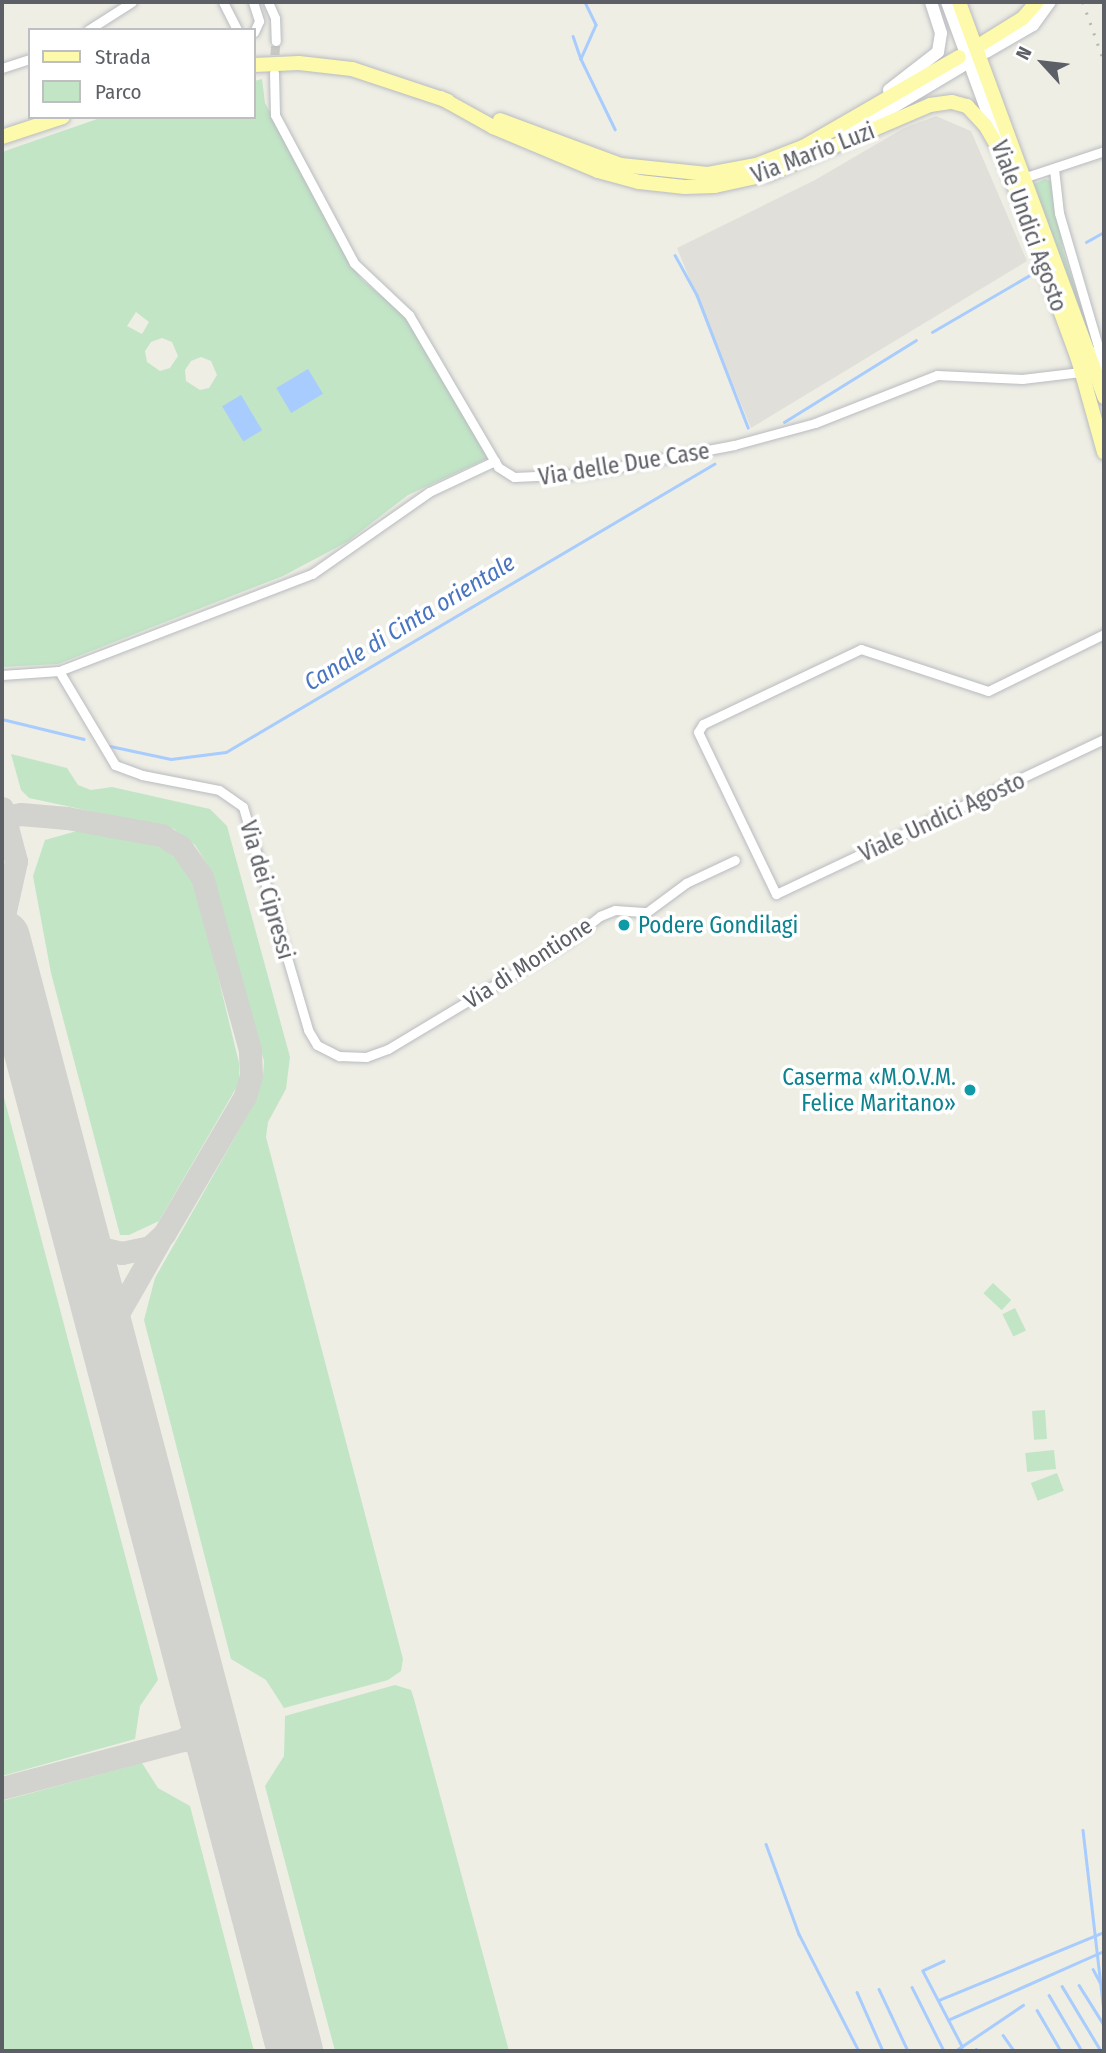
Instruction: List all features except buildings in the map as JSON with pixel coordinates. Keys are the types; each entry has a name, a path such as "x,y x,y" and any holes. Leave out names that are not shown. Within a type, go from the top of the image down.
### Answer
{"main road":[{"path":"815,140 935,57 941,39 931,2"},
{"name":"Viale Undici Agosto","path":"947,2 1004,158 1097,363 1104,452"},
{"name":"Viale Undici Agosto","path":"959,2 1023,177 1097,363 1104,397"},
{"path":"985,48 1023,18 1037,2"},
{"path":"985,48 1033,25 1050,2"},
{"path":"813,156 960,62"},
{"name":"Via Mario Luzi","path":"256,65 299,63 352,69 441,98 579,152 655,171 708,174 735,170 815,140 960,62"},
{"name":"Via Mario Luzi","path":"441,98 570,161 639,183 715,187 769,174 945,102 975,112 1004,158"},
{"path":"2,137 57,119"}],"street":[{"path":"91,28 132,2"},
{"path":"223,2 236,28"},
{"path":"253,2 259,16 255,28"},
{"path":"268,2 275,18 276,41"},
{"path":"2,68 28,60"},
{"path":"2,675 59,671 312,574 429,492 495,461 409,314 354,263 275,114 274,73"},
{"path":"1023,177 1104,151"},
{"path":"1054,169 1057,206 1097,363"},
{"name":"Via delle Due Case","path":"495,461 504,473 519,479 581,474 760,439 815,423 937,375 1022,379 1097,363"},
{"name":"Viale Undici Agosto","path":"1104,634 988,691 861,649 703,723 699,734 773,891 779,894 1104,739"},
{"name":"Via dei Cipressi","path":"59,671 115,765 142,775 219,790 243,807 310,1037 334,1054 358,1058"},
{"name":"Via di Montione","path":"358,1058 388,1049 568,941 607,913 647,912 686,883 735,860"}],"shaded area":[{"path":"936,116 971,131 1027,261 751,428 677,248 815,180 904,128"}],"green space":[{"path":"262,79 265,103 361,279 408,318 487,455 486,459 408,495 347,542 283,576 58,664 2,667 2,152 97,119 256,119 256,80","holes":["136,312 149,322 142,334 127,326","162,338 172,342 178,356 170,368 160,371 147,362 145,351 151,342","201,357 211,361 217,375 209,388 200,390 186,381 185,370 191,361"]},
{"path":"1045,179 1052,181 1063,250 1097,355 1034,184"},
{"path":"11,754 67,768 78,785 91,790 112,787 210,809 227,826 290,1057 286,1089 268,1122 266,1137 403,1659 401,1671 388,1680 284,1708 266,1680 231,1659 144,1320 155,1278 251,1109 263,1076 264,1061 210,869 195,845 174,829 29,798 21,790"},
{"path":"77,831 151,844 168,851 186,868 197,890 239,1063 239,1083 159,1221 129,1235 120,1235 51,973 33,876 45,840"},
{"path":"2,1090 158,1680 140,1706 135,1739 2,1776"},
{"path":"993,1283 1011,1300 1002,1310 983,1293"},
{"path":"1015,1308 1026,1330 1013,1337 1002,1314"},
{"path":"1045,1410 1047,1439 1034,1440 1032,1411"},
{"path":"1054,1450 1056,1469 1027,1472 1025,1453"},
{"path":"1057,1473 1064,1491 1038,1501 1031,1483"},
{"path":"395,1685 411,1690 414,1699 509,2051 335,2051 265,1786 284,1756 285,1716"},
{"path":"142,1763 158,1788 190,1806 254,2051 2,2051 2,1801"}],"water":[{"path":"308,369 323,394 291,413 276,388"},
{"path":"241,395 262,430 243,441 222,406"}],"waterway":[{"path":"585,2 596,25 581,59 615,129"},
{"path":"573,36 581,59"},
{"name":"Canale di Cinta orientale","path":"1086,242 1104,232"},
{"path":"675,255 697,295 748,427"},
{"name":"Canale di Cinta orientale","path":"932,332 1035,272"},
{"name":"Canale di Cinta orientale","path":"784,422 916,340"},
{"name":"Canale di Cinta orientale","path":"110,746 171,759 226,752 714,464"},
{"name":"Canale di Cinta orientale","path":"2,719 84,739"},
{"path":"1083,1830 1104,2012"},
{"path":"766,1844 799,1934 859,2051"},
{"path":"939,2000 1104,1932"},
{"path":"948,2020 1104,1951"},
{"path":"944,1961 923,1971 962,2046"},
{"path":"1093,1969 1100,1982"},
{"path":"1079,1985 1104,2025"},
{"path":"1062,1986 1101,2051"},
{"path":"912,1987 944,2051"},
{"path":"879,1989 908,2051"},
{"path":"857,1992 883,2051"},
{"path":"1049,1995 1082,2051"},
{"path":"955,2051 1023,2005"},
{"path":"1037,2010 1061,2051"},
{"path":"1003,2035 1014,2051"}],"taxiway":[{"path":"2,808 16,861 3,920 8,962"},
{"path":"2,818 21,814 67,818 161,835 181,847 202,877 250,1050 251,1075 245,1096 164,1234 150,1247 122,1253 101,1248 78,1226"},
{"path":"118,1380 113,1341 117,1315 160,1240"},
{"path":"204,1705 198,1729 183,1740 200,1741 218,1756"},
{"path":"2,1788 183,1740"}],"runway":[{"path":"2,938 295,2051"}],"tunnel":[{"path":"274,68 276,41"}],"railway":[{"path":"1083,2 1104,61"}],"place":[{"name":"Podere Gondilagi","path":"624,925"},
{"name":"Caserma «M.O.V.M. Felice Maritano»","path":"970,1090"}]}
